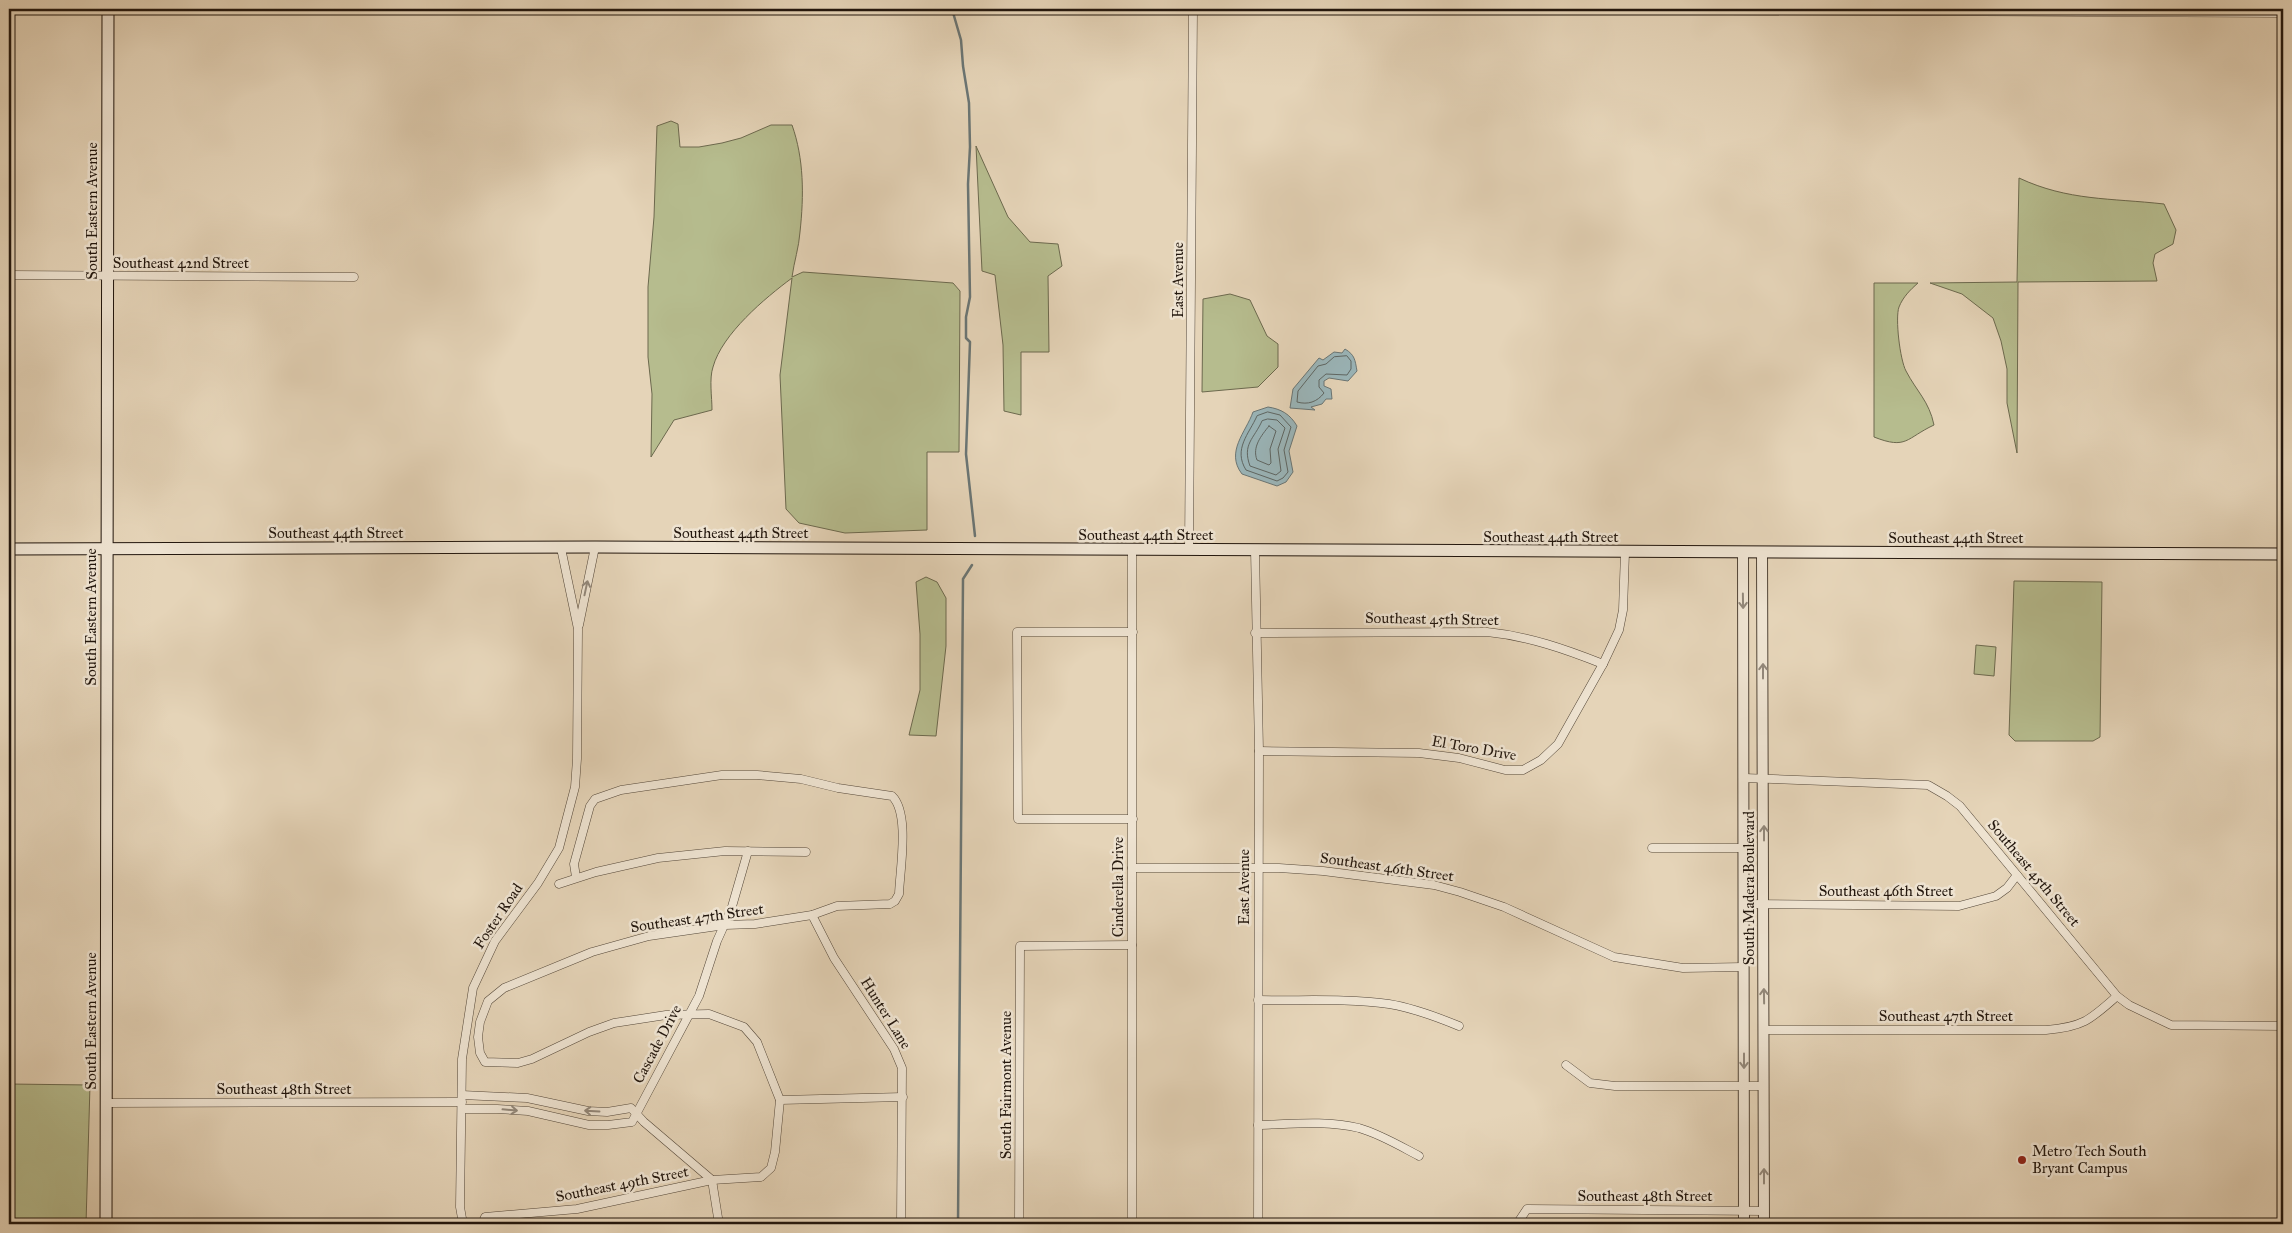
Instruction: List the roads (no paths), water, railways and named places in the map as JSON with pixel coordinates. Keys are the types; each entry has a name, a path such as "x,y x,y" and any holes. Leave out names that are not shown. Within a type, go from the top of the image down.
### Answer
{"main road":[{"name":"South Eastern Avenue","path":"106,1224 108,9"},
{"name":"Southeast 44th Street","path":"9,548 595,547 2283,554"}],"street":[{"name":"East Avenue","path":"1190,550 1193,9"},
{"path":"1436,9 2283,13"},
{"name":"Southeast 42nd Street","path":"9,275 354,277"},
{"name":"Foster Road","path":"463,1224 460,1207 462,1059 473,988 495,941 538,883 558,848 575,787 578,629 595,547"},
{"name":"Foster Road","path":"562,548 578,629"},
{"name":"Cinderella Drive","path":"1132,550 1132,1224"},
{"name":"East Avenue","path":"1255,550 1255,633 1259,752 1258,1224"},
{"name":"El Toro Drive","path":"1259,752 1419,752 1459,758 1505,770 1523,770 1541,760 1558,744 1604,664 1618,630 1623,610 1625,552"},
{"name":"South Madera Boulevard","path":"1743,552 1744,1224"},
{"name":"South Madera Boulevard","path":"1762,552 1764,1224"},
{"path":"1133,632 1017,632 1018,819 1133,819"},
{"name":"Southeast 45th Street","path":"1255,633 1487,632 1508,634 1556,646 1604,664"},
{"name":"Southeast 47th Street","path":"576,878 574,864 590,806 595,799 607,794 705,777 757,775 801,779 838,788 883,794 892,796 897,801 902,817 899,894 895,901 882,905 837,906 812,915 765,922 725,925 621,943 592,952 504,988 488,1001 480,1022 478,1037 480,1053 485,1062 518,1063 532,1059 589,1032 614,1023 640,1018 689,1013"},
{"name":"Southeast 45th Street","path":"1744,778 1928,785 1960,806 2117,996 2129,1006 2171,1025 2283,1026"},
{"path":"1652,848 1744,848"},
{"path":"559,884 658,858 724,851 806,852"},
{"name":"Cascade Drive","path":"638,1114 689,1013 700,996 731,910 748,851"},
{"name":"Southeast 46th Street","path":"1132,868 1258,868 1324,871 1434,886 1460,892 1504,908 1614,957 1683,968 1744,967"},
{"name":"Southeast 46th Street","path":"1745,904 1959,906 1996,896 2008,888 2017,875"},
{"name":"Hunter Lane","path":"812,915 834,958 899,1058 904,1078 901,1224"},
{"name":"South Fairmont Avenue","path":"1019,1224 1020,946 1132,944"},
{"name":"Southeast 47th Street","path":"1764,1030 2046,1030 2071,1028 2088,1020 2117,996"},
{"path":"1258,1000 1356,1001 1391,1004 1430,1014 1459,1026"},
{"path":"689,1013 710,1014 744,1027 757,1042 780,1100 775,1152 771,1168 761,1177 712,1180"},
{"path":"1566,1065 1590,1083 1615,1086 1764,1086"},
{"path":"780,1100 903,1097"},
{"name":"Southeast 48th Street","path":"106,1103 462,1102 527,1098 588,1111 607,1112 631,1108 638,1114 632,1122 589,1125 528,1111 462,1102"},
{"path":"638,1114 644,1122 712,1180 719,1224"},
{"path":"1258,1125 1323,1123 1341,1125 1361,1129 1419,1156"},
{"name":"Southeast 49th Street","path":"482,1224 485,1217 577,1210 712,1180"},
{"name":"Southeast 48th Street","path":"1517,1224 1527,1209 1764,1210"}],"water":[{"path":"1345,349 1354,358 1357,371 1348,381 1329,378 1324,381 1324,386 1331,389 1332,399 1326,399 1322,404 1311,407 1315,410 1290,408 1293,389 1319,358 1323,360 1334,352 1342,353"},
{"path":"1268,407 1285,413 1297,426 1289,451 1293,472 1286,482 1277,486 1242,474 1237,466 1236,458 1238,442 1253,412"}],"waterway":[{"path":"952,9 961,40 969,103 970,297 966,317 966,338 970,342 966,454 975,536"},
{"path":"958,1224 963,579 972,565"}],"place":[{"name":"Metro Tech South Bryant Campus","path":"2022,1160"}]}
